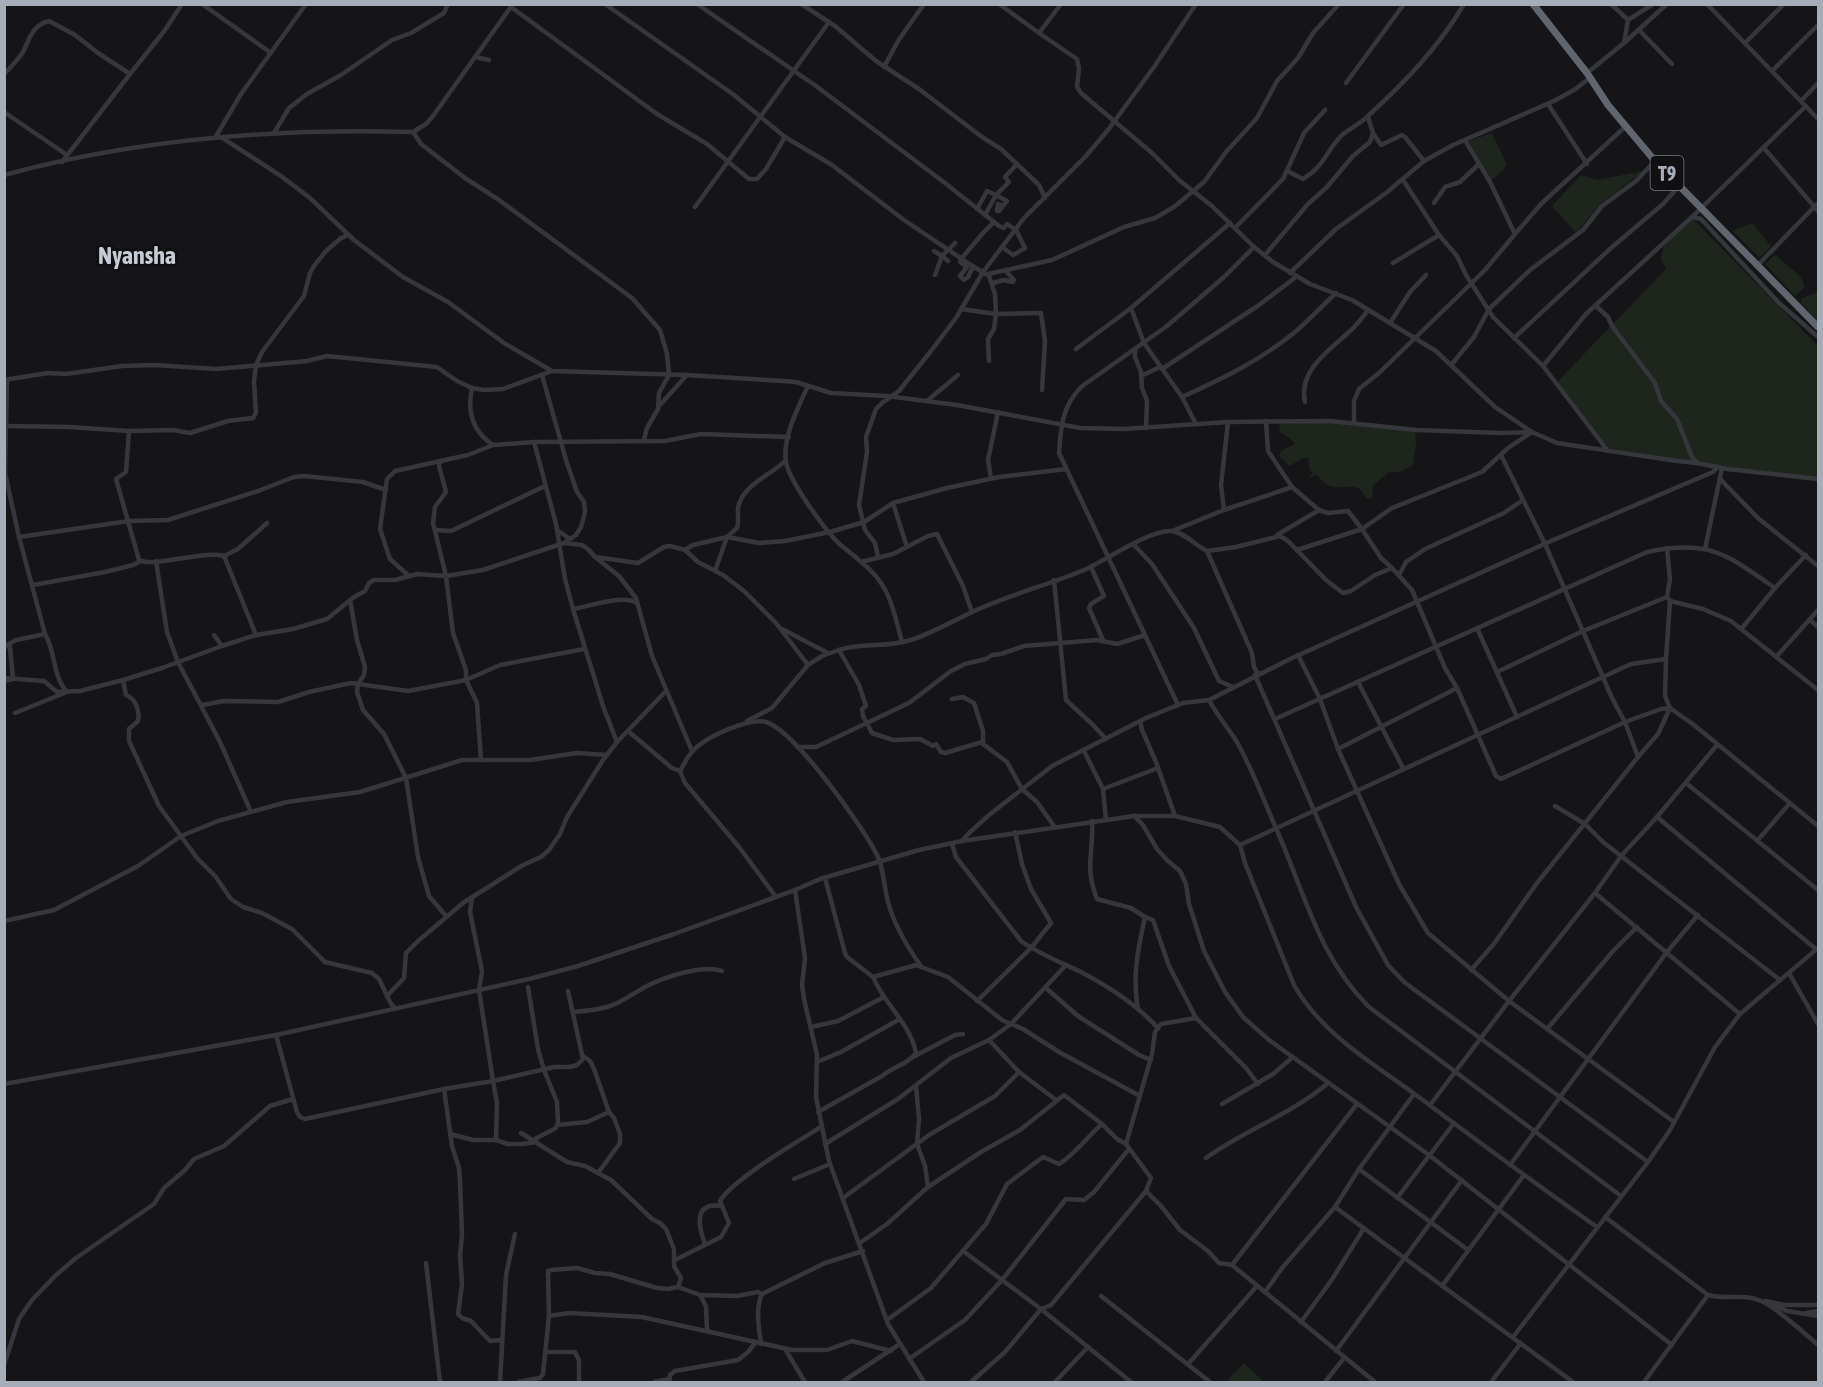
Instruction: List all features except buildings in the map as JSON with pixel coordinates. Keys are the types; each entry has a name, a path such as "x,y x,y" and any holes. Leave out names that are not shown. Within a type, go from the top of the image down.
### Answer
{"highway":[{"name":"T9","path":"1533,4 1655,161 1818,327"}],"street":[{"path":"62,162 165,30 182,4"},
{"path":"202,4 271,53"},
{"path":"215,138 241,94 306,4"},
{"path":"274,133 289,108 307,94 341,75 392,40 411,33 444,13 448,4"},
{"path":"605,4 734,95 785,137 832,165 904,220 989,276 993,283 996,314 994,329 988,339 989,361"},
{"path":"697,4 794,71 994,222 1004,228 1007,224 1016,230 1025,248 1013,255 1002,247"},
{"path":"801,4 829,22 884,67 933,99 1001,149 1039,185 1045,198"},
{"path":"884,67 898,41 924,4"},
{"path":"999,4 1077,59 1079,68 1077,87 1113,122 1152,153 1254,247 1296,277 1352,300 1436,351 1495,407 1532,432 1557,443 1720,468 1818,479"},
{"path":"1039,33 1061,4"},
{"path":"878,557 875,543 865,530 860,505 867,452 866,437 876,409 899,391 961,309 983,272 1002,247 1085,157 1113,122 1154,67 1196,4"},
{"path":"983,272 990,274 1052,260 1124,227 1155,218 1174,207 1204,182 1226,152 1257,118 1277,81 1298,58 1313,33 1339,4"},
{"path":"1346,82 1404,4"},
{"path":"1287,171 1303,179 1315,172 1345,133 1368,117 1428,55 1448,31 1464,4"},
{"path":"1611,4 1628,20"},
{"path":"1624,43 1628,20 1653,4"},
{"path":"1290,273 1336,229 1403,180 1424,160 1574,90 1666,4"},
{"path":"1707,4 1818,119"},
{"path":"1745,43 1784,4"},
{"path":"4,175 171,142 274,133 413,132 426,124 512,6 657,114 707,144 749,178 757,179 766,169 785,137"},
{"path":"4,74 24,50 30,33 42,22 49,21 75,35 130,74"},
{"path":"695,207 829,22"},
{"path":"1772,71 1818,25"},
{"path":"1639,30 1672,64"},
{"path":"475,57 489,60"},
{"path":"1801,101 1818,83"},
{"path":"1548,104 1587,164"},
{"path":"1543,366 1577,324 1806,106"},
{"path":"1235,228 1267,198 1283,179 1304,133 1325,110"},
{"path":"4,112 67,155"},
{"path":"1368,117 1373,133 1381,145 1402,135 1405,136 1424,160"},
{"path":"1354,423 1354,401 1359,389 1498,256 1537,208 1626,126"},
{"path":"413,132 421,144 465,178 499,200 632,297 660,330 669,375 659,393 658,409"},
{"path":"1265,255 1308,204 1327,187 1357,152 1370,142 1373,133"},
{"path":"222,137 296,187 348,235 402,277 448,303 504,343 552,371"},
{"path":"1465,140 1490,182 1515,234"},
{"path":"1758,265 1817,207 1764,148"},
{"path":"1452,364 1474,337 1489,309 1530,270 1583,230 1602,206 1636,181 1655,161"},
{"path":"985,215 996,195 1010,182 1005,177 1017,164"},
{"path":"1434,203 1445,187 1460,182 1479,164"},
{"path":"1403,180 1439,235 1457,256 1493,317 1543,366 1608,451"},
{"path":"1514,338 1680,186"},
{"path":"977,209 987,191 1007,201 1003,206"},
{"path":"1692,217 1701,219 1779,303 1818,337"},
{"path":"961,259 994,222"},
{"path":"1076,350 1131,308 1230,223"},
{"path":"7,426 129,431 173,430 190,433 228,421 253,418 256,413 254,381 256,365 261,352 304,296 314,266 326,251 348,235"},
{"path":"1393,263 1439,235"},
{"path":"939,243 944,236"},
{"path":"935,275 942,256 955,243"},
{"path":"1178,705 1093,522 1066,470 1059,453 1061,425 1071,398 1082,387 1144,343 1224,277 1254,247"},
{"path":"934,251 948,261"},
{"path":"961,259 960,262 967,267 960,276 964,280 973,267"},
{"path":"993,283 1004,280 1013,282 1014,280 1005,270"},
{"path":"1390,323 1410,292 1426,275"},
{"path":"1141,376 1161,368 1224,329 1296,277"},
{"path":"1182,397 1226,378 1256,360 1295,332 1336,293"},
{"path":"1596,306 1608,317 1612,326 1655,383 1661,401 1677,419 1692,457 1697,463"},
{"path":"1131,308 1144,343 1182,397 1197,424"},
{"path":"961,309 996,314 1041,313 1045,341 1042,390"},
{"path":"1305,402 1303,387 1311,369 1324,354 1352,330 1368,309"},
{"path":"1135,349 1142,388 1147,401 1146,428"},
{"path":"67,692 60,684 55,671 52,646 45,634 19,537 5,472 6,380 48,373 66,374 122,366 154,365 216,369 307,361 327,356 437,367 457,381 472,388 484,390 503,389 552,371 687,375 783,381 831,393 927,401 1061,425 1100,429 1228,422 1330,421 1416,430 1532,432"},
{"path":"15,713 67,692 123,680 256,635 293,629 327,618 365,591 374,580 395,580 417,574 446,576 500,566 564,542 576,535 585,512 584,502 577,492 542,375"},
{"path":"644,440 647,428 658,409 687,375"},
{"path":"927,401 958,375"},
{"path":"808,386 798,407 789,436 786,461 793,481 842,547 880,578 887,592 902,642"},
{"path":"472,388 470,406 473,423 481,435 493,445"},
{"path":"991,478 988,460 998,412"},
{"path":"1224,510 1221,485 1228,422"},
{"path":"1266,422 1268,451 1292,487 1318,510 1328,513 1348,511 1381,558 1412,590 1445,668 1457,688 1496,776 1501,779 1625,722 1670,708"},
{"path":"129,431 126,472 116,479 141,561"},
{"path":"1298,550 1362,530 1392,508 1482,472 1508,448 1532,432"},
{"path":"409,576 390,559 380,529 387,479 394,471 468,455 493,445 534,442 665,441 701,434 789,436"},
{"path":"534,442 557,530 564,542 573,609 584,649 617,742"},
{"path":"1501,455 1545,544 1625,722 1638,757"},
{"path":"440,461 446,492 435,507 433,523 446,576 453,633 466,670 466,681 477,703 481,760"},
{"path":"715,571 727,537 737,528 738,505 753,484 786,461"},
{"path":"1705,549 1720,479 1720,468"},
{"path":"962,841 990,815 1052,766 1140,721 1178,705 1209,700 1298,655 1720,468"},
{"path":"685,550 693,545 727,537 759,543 785,541 830,532 864,522 893,503 991,478 1066,470"},
{"path":"19,537 129,521 168,520 258,491 275,483 304,476 363,482 386,489"},
{"path":"1720,479 1759,519 1818,566"},
{"path":"435,530 451,531 545,486"},
{"path":"680,771 692,751 704,742 772,708 808,665 828,653 861,645 902,642 918,638 972,612 1091,567 1150,537 1292,487"},
{"path":"1399,574 1406,562 1425,549 1504,513 1523,500"},
{"path":"893,503 907,547"},
{"path":"1172,531 1207,551 1236,547 1275,537 1318,510"},
{"path":"33,585 105,572 141,561 224,556 238,549 267,524"},
{"path":"557,530 564,542"},
{"path":"861,562 893,554 928,536 937,534 963,586 972,612"},
{"path":"1275,537 1284,538 1326,580 1343,593 1351,591 1375,575 1392,568"},
{"path":"564,542 582,545 619,576 636,598 652,656 692,751"},
{"path":"1134,545 1152,564 1194,628 1220,681 1233,687"},
{"path":"595,557 638,563 664,547 670,546 685,550 744,591 780,628 808,665"},
{"path":"1667,548 1670,579 1665,696 1670,708 1818,826"},
{"path":"1275,719 1647,552 1667,548 1705,549 1726,555 1775,588"},
{"path":"1207,551 1252,653 1254,667 1275,719 1356,907 1388,965 1404,982 1648,1162"},
{"path":"1742,628 1806,555"},
{"path":"224,556 256,635"},
{"path":"156,561 167,632 178,662 220,742 250,812"},
{"path":"1091,567 1104,596 1090,604 1089,608 1103,640"},
{"path":"1054,580 1066,700 1106,739"},
{"path":"1497,672 1583,631 1668,599 1711,612 1742,628 1818,690"},
{"path":"350,600 357,640 365,667 357,692 363,710 384,734 406,778 420,867 429,896 446,916"},
{"path":"573,609 631,600 637,603"},
{"path":"1776,657 1818,610"},
{"path":"1810,620 1818,627"},
{"path":"780,628 828,653"},
{"path":"1478,628 1516,717"},
{"path":"13,679 10,647 6,645 16,640 45,634"},
{"path":"214,635 222,646"},
{"path":"797,747 816,747 867,723 909,703 940,679 965,664 977,663 992,655 1018,647 1061,643 1103,640 1117,645 1145,635"},
{"path":"202,705 224,701 278,702 309,692 351,683 408,691 466,681 500,665 584,649"},
{"path":"839,650 859,685 866,706 862,709 872,733 893,740 920,739 933,746 936,744 941,752 945,753 982,742"},
{"path":"1298,655 1320,699 1338,749 1408,902 1428,933 1509,1001 1674,1122"},
{"path":"1240,845 1630,664 1666,659"},
{"path":"4,680 40,680 57,692 67,692"},
{"path":"123,680 126,694 134,701 139,715 138,721 129,729 129,741 159,806 197,858 215,876 235,902 292,929 325,962 372,973 379,979 395,1009"},
{"path":"1358,682 1403,768"},
{"path":"1338,749 1457,688"},
{"path":"387,996 404,978 406,953 446,916 549,850 607,754 666,691"},
{"path":"952,699 963,697 974,703 983,731 982,742"},
{"path":"1209,700 1236,741 1276,828 1311,917 1329,954 1350,988 1369,1007 1621,1197"},
{"path":"1471,970 1537,883 1658,734 1670,708"},
{"path":"1140,721 1175,816"},
{"path":"744,723 764,722 785,733 838,795 880,861 889,906 921,966"},
{"path":"628,731 672,768 680,771 685,783 739,847 776,897"},
{"path":"982,742 1007,762 1022,789 1037,802 1054,826"},
{"path":"1430,1106 1480,1038 1595,893 1621,856 1717,746"},
{"path":"1084,751 1103,789 1106,820"},
{"path":"4,921 54,910 138,866 181,837 219,821 250,812 288,802 360,792 462,760 531,760 577,753 607,754"},
{"path":"1103,789 1158,768"},
{"path":"1686,783 1818,890"},
{"path":"1757,841 1790,803"},
{"path":"1555,806 1585,824 1603,842 1780,980"},
{"path":"1134,816 1162,855 1180,871 1186,884 1189,904 1201,944 1225,992 1243,1017 1269,1040 1462,1180 1672,1345"},
{"path":"4,1084 276,1035 578,966 825,878 919,850 1054,826 1134,816 1175,816 1220,827 1240,845 1245,863 1294,985 1304,1003 1318,1018 1347,1044 1597,1227"},
{"path":"1513,1337 1648,1162 1674,1122 1715,1047 1740,1014 1818,949 1657,817"},
{"path":"1092,821 1089,867 1097,899 1131,908 1153,920 1169,966 1196,1018 1246,1068 1258,1084"},
{"path":"978,1001 1031,948 1051,923 1031,890 1022,864 1016,832"},
{"path":"952,844 956,857 1021,941 1100,982 1143,1012 1158,1028"},
{"path":"825,878 845,953 873,977 914,1044 916,1053 913,1057"},
{"path":"795,890 805,958 804,999 818,1055 816,1097 830,1164 887,1320 923,1382"},
{"path":"1595,893 1740,1014"},
{"path":"472,898 470,912 482,971 479,990 498,1117 496,1140"},
{"path":"1510,1165 1698,915"},
{"path":"1138,1009 1135,966 1145,917"},
{"path":"1547,1029 1614,950 1637,927"},
{"path":"825,1144 898,1099 951,1058 988,1040 1011,1024 1066,965"},
{"path":"873,977 907,966 921,966 948,977 1002,1020 1023,1029 1059,1052 1140,1096"},
{"path":"574,1012 597,1010 613,1005 648,985 684,972 713,968 722,971"},
{"path":"1789,973 1818,1023"},
{"path":"528,987 532,1021 544,1070 557,1102 557,1125"},
{"path":"1046,988 1078,1016 1150,1060"},
{"path":"276,1035 293,1099 300,1117 304,1119 554,1067 577,1065 583,1059 568,991"},
{"path":"811,1027 838,1021 884,997"},
{"path":"909,1359 965,1320 1002,1280 1066,1199 1084,1200 1094,1192 1127,1147 1155,1032 1161,1024 1196,1018"},
{"path":"817,1062 841,1052 900,1019"},
{"path":"818,1112 913,1057 955,1035 963,1034"},
{"path":"988,1040 1019,1072 1056,1100"},
{"path":"582,1055 590,1061 594,1069 609,1112 620,1134 620,1143 598,1173"},
{"path":"1222,1104 1258,1084 1293,1057"},
{"path":"843,1198 929,1135 995,1096 1019,1072"},
{"path":"1206,1158 1225,1144 1306,1100 1328,1083"},
{"path":"916,1086 919,1119 917,1144 925,1166 928,1188"},
{"path":"444,1089 460,1181 462,1284 458,1314 471,1321 490,1341 502,1340"},
{"path":"1264,1292 1335,1207 1359,1169 1414,1094"},
{"path":"860,1243 887,1224 928,1188 981,1152 1020,1130 1064,1095 1102,1124 1127,1147 1151,1179 1146,1191 1051,1305 1041,1309 1005,1352 971,1383"},
{"path":"4,1365 19,1319 32,1300 56,1275 76,1258 154,1204 164,1188 194,1159 224,1146 270,1106 293,1099"},
{"path":"1232,1265 1357,1104"},
{"path":"450,1134 473,1140 496,1140 522,1144 535,1141 557,1125 587,1122 609,1112"},
{"path":"887,1320 931,1288 986,1224 1008,1184 1043,1157 1059,1164 1069,1158 1077,1146 1102,1124"},
{"path":"1397,1198 1454,1124"},
{"path":"675,1260 721,1237 729,1223 721,1206 720,1201 723,1197 746,1177 821,1128"},
{"path":"521,1133 567,1162 585,1166 611,1180 652,1219 666,1229 674,1249 674,1266 681,1278 678,1287"},
{"path":"794,1179 830,1164"},
{"path":"1359,1169 1468,1250"},
{"path":"1442,1286 1524,1175"},
{"path":"1336,1351 1462,1180"},
{"path":"1146,1191 1180,1230 1220,1263 1232,1265 1375,1383"},
{"path":"705,1244 699,1218 709,1207 721,1206"},
{"path":"1335,1207 1573,1383"},
{"path":"1605,1217 1708,1295 1718,1298 1749,1298 1785,1305 1818,1305"},
{"path":"1301,1322 1333,1278 1364,1228"},
{"path":"500,1383 508,1261 515,1234"},
{"path":"654,1383 670,1381 670,1375 675,1371 738,1359 758,1343 759,1300 762,1294 825,1263 863,1251"},
{"path":"963,1251 1041,1309 1131,1383"},
{"path":"426,1263 440,1383"},
{"path":"545,1383 549,1316 548,1271 552,1269 577,1268 594,1273 610,1274 657,1288 678,1287 700,1294 737,1296 758,1292 762,1294"},
{"path":"1188,1364 1257,1286"},
{"path":"700,1294 706,1306 708,1330 712,1333"},
{"path":"1644,1383 1708,1295"},
{"path":"1101,1296 1209,1383"},
{"path":"1764,1301 1787,1311 1818,1316"},
{"path":"1764,1301 1818,1345"},
{"path":"1803,1313 1818,1311"},
{"path":"549,1316 568,1313 642,1317 792,1350 827,1350 852,1341 891,1351"},
{"path":"1491,1383 1521,1343"},
{"path":"842,1383 900,1344"},
{"path":"1055,1383 1088,1347"},
{"path":"784,1349 806,1383"},
{"path":"546,1352 575,1352 579,1359 579,1383"},
{"path":"1325,1383 1344,1358"},
{"path":"518,1383 540,1378 545,1367"}],"shaded area":[{"path":"1492,133 1507,165 1494,179 1490,179 1469,141"},
{"path":"1644,171 1600,204 1576,233 1552,206 1581,175 1597,180"},
{"path":"1693,219 1818,346 1818,478 1726,468 1609,448 1556,383 1666,269 1661,259 1664,245"},
{"path":"1752,223 1771,246 1760,258 1732,231"},
{"path":"1775,255 1801,277 1805,287 1795,296 1765,264"},
{"path":"1818,292 1818,321 1801,303 1802,298"},
{"path":"1281,421 1330,421 1415,430 1416,445 1413,465 1403,471 1388,473 1373,485 1372,497 1368,499 1358,488 1331,486 1315,475 1307,480 1313,473 1309,470 1309,458 1303,458 1290,466 1279,456 1281,451 1295,444 1280,432"},
{"path":"1244,1363 1264,1382 1226,1382"}],"district":[{"name":"Nyansha","path":"137,255"}]}
